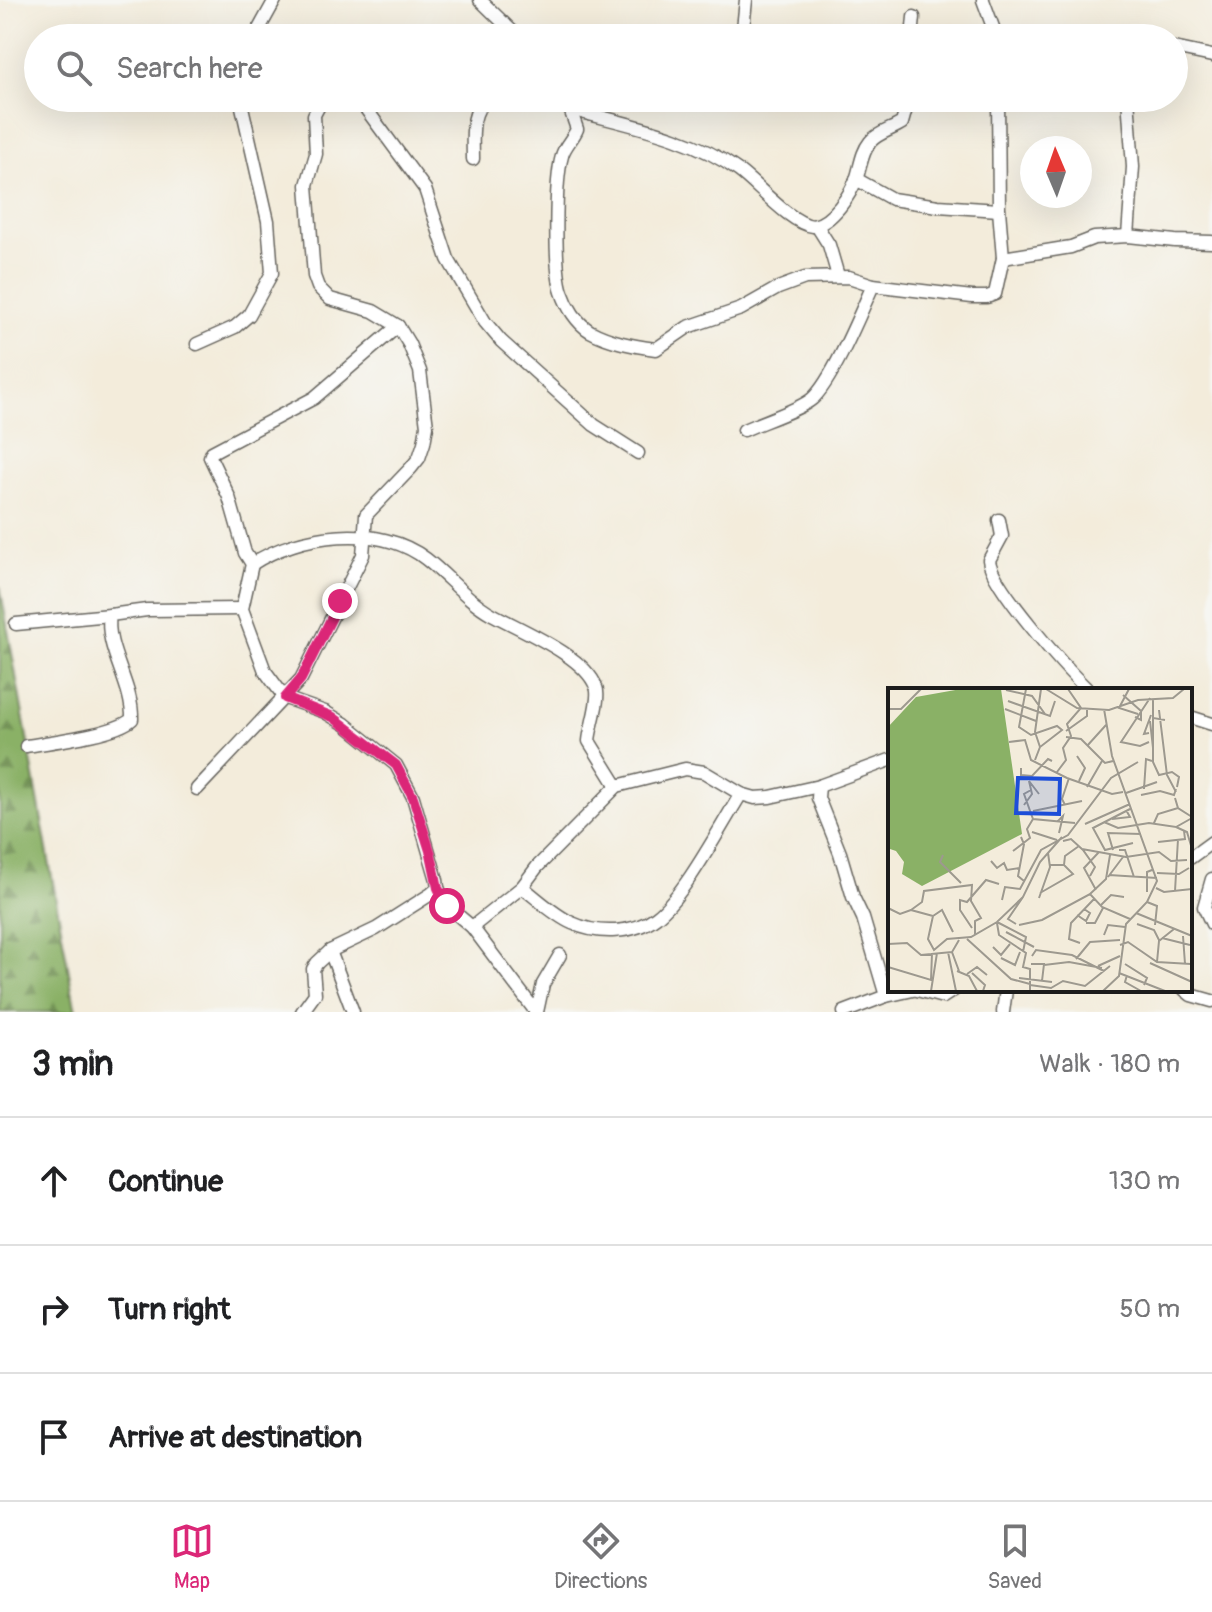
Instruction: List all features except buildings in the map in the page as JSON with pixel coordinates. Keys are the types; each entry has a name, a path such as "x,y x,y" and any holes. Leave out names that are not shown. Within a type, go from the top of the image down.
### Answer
{"street":[{"path":"262,24 275,0"},
{"path":"480,0 505,24"},
{"path":"743,24 746,0"},
{"path":"983,0 991,24"},
{"path":"913,24 914,17"},
{"path":"1188,51 1212,56"},
{"path":"197,344 235,327 249,315 272,273 268,221 243,112"},
{"path":"197,789 301,679 363,555 366,515 419,458 427,426 420,371 398,326 373,311 330,299 318,287 314,276 307,185 316,154 316,112"},
{"path":"368,112 425,189 448,259 485,322 501,341 594,425 638,453"},
{"path":"473,159 476,112"},
{"path":"571,112 577,129 561,157 557,211 557,273 562,293 574,317 590,331 629,345 656,349 688,327 741,309 794,280 838,276 873,285 972,297 990,297 996,293 1003,258 998,112"},
{"path":"581,112 698,145 739,171 808,226 817,226 832,216 856,179 865,151 873,138 902,123 905,112"},
{"path":"1128,236 1133,167 1129,112"},
{"path":"856,179 892,199 999,210"},
{"path":"817,226 829,245 838,276"},
{"path":"1003,258 1071,247 1094,238 1128,236 1212,242"},
{"path":"744,430 811,399 824,383 848,339 873,285"},
{"path":"398,326 314,398 212,452 210,459 229,497 245,553 252,564 242,609 265,671 285,698 333,717 396,765 413,797 438,888 447,906 472,927 536,1012"},
{"path":"999,520 1002,536 989,560 996,582 1067,670 1086,688"},
{"path":"252,564 265,556 316,540 366,536 395,543 425,558 482,609 561,652 591,677 598,692 589,741 617,786"},
{"path":"16,624 147,610 242,609"},
{"path":"26,746 111,728 132,719 127,683 109,629 110,615"},
{"path":"1192,718 1212,724"},
{"path":"472,927 522,887 537,867 617,786 685,769 704,772 741,794 755,798 770,797 819,786 888,761"},
{"path":"819,786 818,798 863,918 886,996"},
{"path":"522,887 575,925 605,930 637,927 656,917 677,895 741,794"},
{"path":"1192,857 1212,842"},
{"path":"1212,879 1204,907 1212,924"},
{"path":"302,1012 315,994 313,969 330,951 376,929 438,888"},
{"path":"330,951 353,1012"},
{"path":"536,1012 543,984 560,955"},
{"path":"844,1012 905,992"},
{"path":"923,992 943,997 951,992"},
{"path":"1003,1012 1006,992"},
{"path":"1187,992 1212,1001"}],"green space":[{"path":"0,586 76,1012 0,1012"}],"route":[{"path":"340,601 301,679 285,698 325,712 345,724 396,765 413,797 438,888 447,906"}]}
